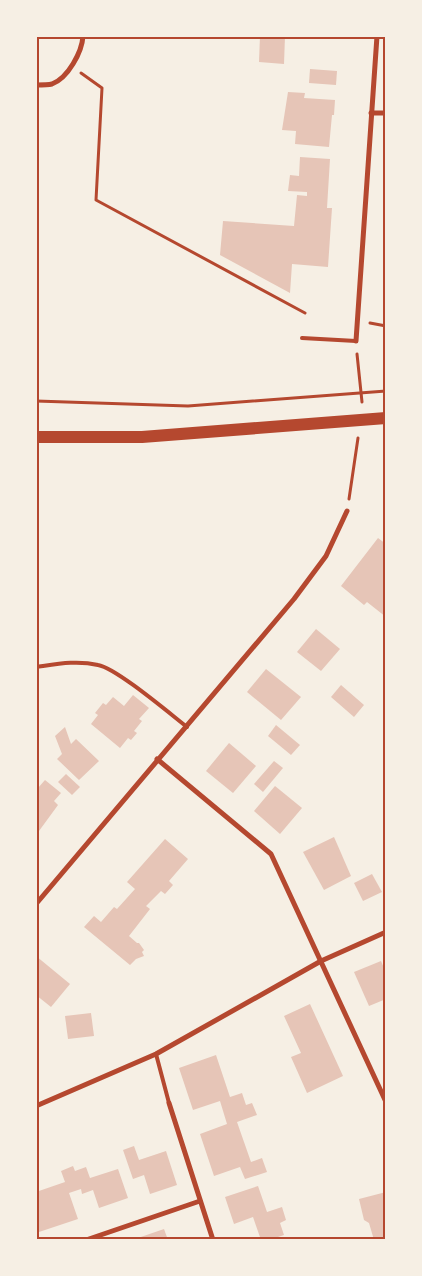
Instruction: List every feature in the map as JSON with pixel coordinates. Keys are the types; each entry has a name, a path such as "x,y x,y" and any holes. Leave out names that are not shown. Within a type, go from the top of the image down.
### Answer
{"main road":[{"path":"36,436 142,437 386,418"}],"street":[{"path":"36,85 53,84 72,67 82,44 83,36"},
{"path":"356,341 377,36"},
{"path":"372,113 386,113"},
{"path":"36,904 294,599 326,556 347,511"},
{"path":"157,759 271,854 386,1102"},
{"path":"36,1106 156,1054 321,961 386,932"},
{"path":"169,1103 213,1240"},
{"path":"86,1240 200,1201"}],"lane":[{"path":"302,338 356,341"},
{"path":"36,666 72,662 100,665 118,675 187,727"},
{"path":"156,1054 169,1103"}],"path":[{"path":"72,67 102,88 96,200 305,313"},
{"path":"347,511 361,420 362,392 358,359"},
{"path":"36,401 188,406 386,391"}],"building":[{"path":"260,36 285,36 284,64 259,62"},
{"path":"310,69 337,71 336,85 309,83"},
{"path":"288,92 305,93 304,98 335,100 329,147 295,144 296,131 282,130"},
{"path":"300,157 330,159 327,208 332,208 328,267 292,264 290,293 220,255 223,221 294,226 297,195 307,196 307,192 288,191 290,175 299,176"},
{"path":"378,538 386,544 386,617 367,602 364,605 341,586"},
{"path":"316,629 340,649 321,671 297,652"},
{"path":"266,669 301,697 281,720 247,692"},
{"path":"341,685 364,705 354,717 331,697"},
{"path":"133,695 149,708 139,719 142,721 134,731 137,733 131,740 128,738 120,748 91,724 98,715 95,713 103,703 106,705 113,697 124,706"},
{"path":"276,725 300,745 291,755 268,736"},
{"path":"65,727 71,744 76,739 99,761 79,780 57,759 62,754 55,736"},
{"path":"229,743 256,766 233,793 206,771"},
{"path":"274,761 283,768 263,792 254,784"},
{"path":"66,774 80,787 72,795 58,782"},
{"path":"45,780 61,793 54,801 58,805 39,831 36,828 36,787 38,788"},
{"path":"275,786 302,808 280,834 254,811"},
{"path":"334,837 351,876 324,890 303,852"},
{"path":"165,839 188,859 169,881 173,885 165,894 161,891 146,906 150,909 129,936 139,943 144,950 142,952 144,956 136,959 130,965 84,927 94,916 101,922 114,907 117,909 135,889 127,882"},
{"path":"372,874 382,892 363,901 354,883"},
{"path":"36,956 70,984 51,1007 36,995"},
{"path":"381,961 386,973 386,999 369,1006 354,972"},
{"path":"310,1004 343,1076 307,1093 291,1057 301,1053 284,1016"},
{"path":"91,1013 94,1036 68,1039 65,1016"},
{"path":"216,1055 230,1097 242,1093 246,1105 252,1103 257,1115 237,1122 251,1162 262,1158 267,1172 245,1179 240,1167 214,1176 200,1134 227,1124 220,1101 193,1110 179,1068"},
{"path":"134,1146 139,1160 166,1151 177,1185 150,1194 144,1175 133,1179 123,1150"},
{"path":"73,1166 75,1171 86,1167 90,1178 118,1169 128,1198 99,1208 93,1190 82,1194 81,1189 69,1193 78,1219 36,1233 36,1192 65,1182 61,1171"},
{"path":"258,1186 267,1212 282,1207 286,1220 280,1223 284,1235 269,1240 261,1240 253,1217 234,1224 225,1197"},
{"path":"386,1192 386,1240 374,1240 369,1223 364,1220 359,1199"},
{"path":"164,1229 168,1240 135,1240 135,1239"}]}
